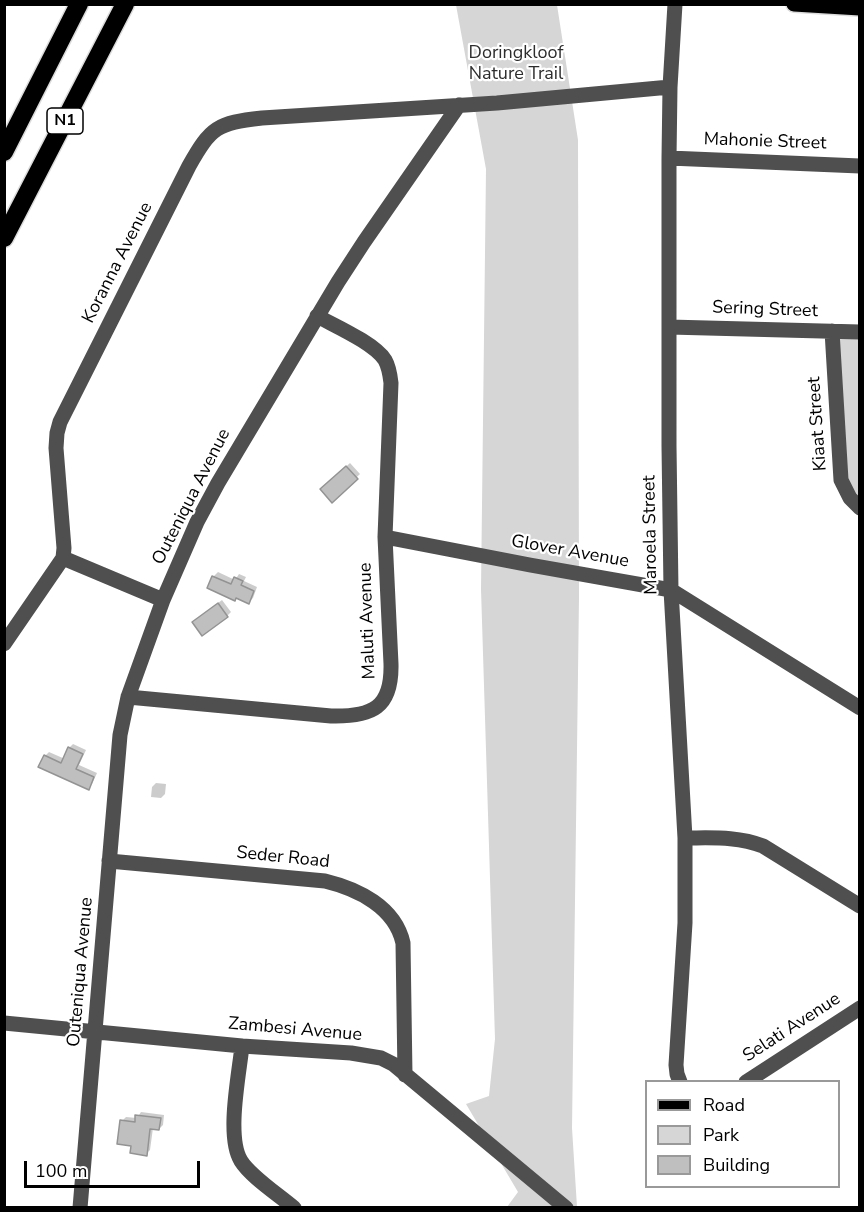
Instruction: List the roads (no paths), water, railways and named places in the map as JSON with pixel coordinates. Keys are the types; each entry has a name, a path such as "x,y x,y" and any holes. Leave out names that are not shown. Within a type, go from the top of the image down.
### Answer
{"highway":[{"name":"N1","path":"4,152 79,4"},
{"name":"N1","path":"4,238 124,4"}],"main road":[{"path":"794,4 860,8"}],"street":[{"name":"Maroela Street","path":"675,4 670,87 669,327 671,590 685,838 685,923 676,1065 679,1080"},
{"path":"459,105 670,87"},
{"name":"Outeniqua Avenue","path":"80,1208 120,735 128,697 163,600 197,522 218,483 316,316 459,105"},
{"name":"Koranna Avenue","path":"63,558 56,448 60,422 189,166 210,134 218,128 244,120 459,105"},
{"name":"Mahonie Street","path":"669,158 860,166"},
{"name":"Maluti Avenue","path":"128,697 352,717 374,709 383,701 389,690 391,680 385,537 391,383 389,369 384,358 373,348 316,316"},
{"name":"Sering Street","path":"669,327 860,332"},
{"name":"Kiaat Street","path":"832,331 841,480 850,498 860,508"},
{"name":"Glover Avenue","path":"385,537 671,590 860,708"},
{"path":"4,644 63,558 163,600"},
{"path":"685,838 723,837 750,841 763,846 860,906"},
{"name":"Seder Road","path":"109,861 326,881 369,898 389,916 401,934 403,943 405,1075"},
{"name":"Selati Avenue","path":"749,1080 860,1008"},
{"name":"Zambesi Avenue","path":"4,1023 242,1046 351,1053 381,1058 393,1064 566,1208"},
{"path":"242,1046 233,1130 236,1150 248,1169 294,1208"}],"park label":[{"name":"Doringkloof Nature Trail","path":"516,64"}]}
